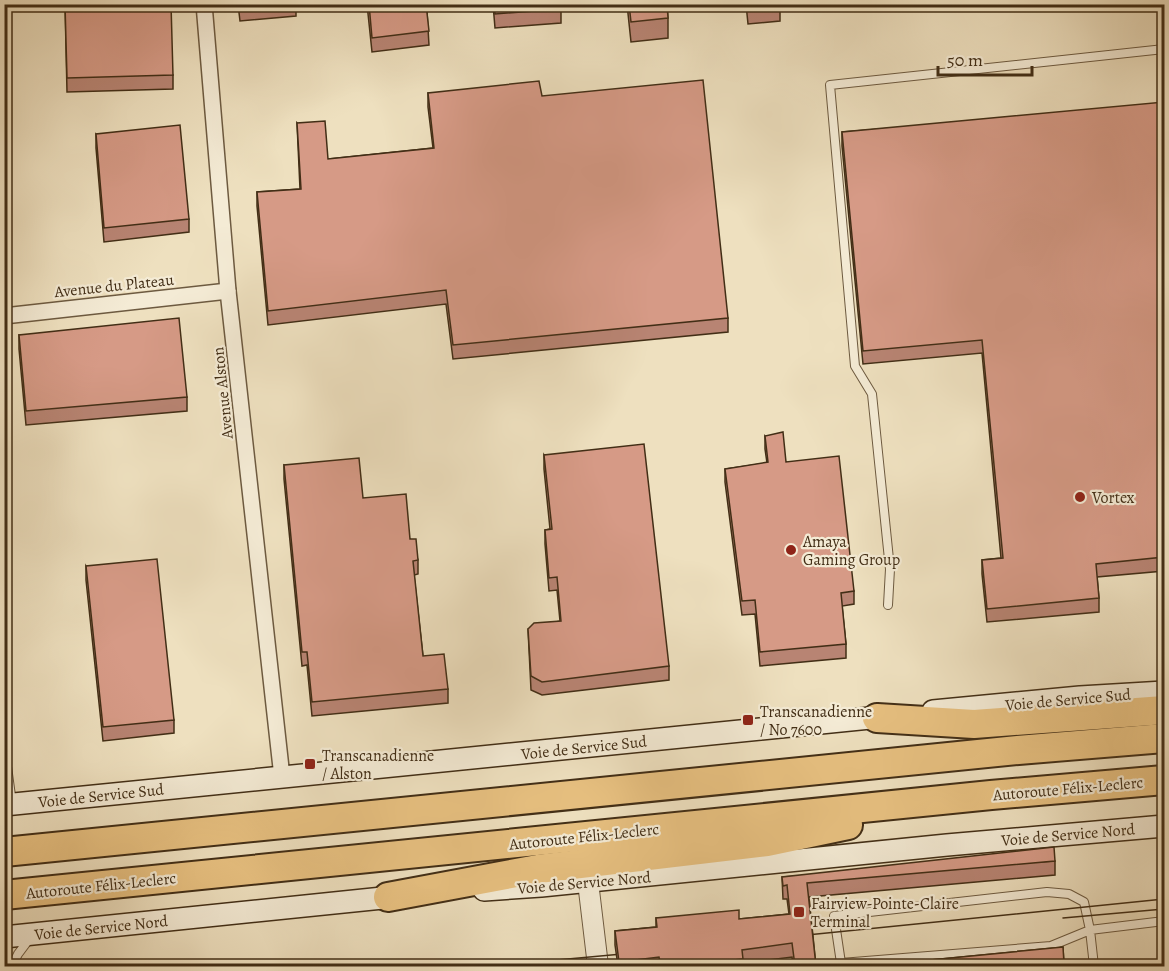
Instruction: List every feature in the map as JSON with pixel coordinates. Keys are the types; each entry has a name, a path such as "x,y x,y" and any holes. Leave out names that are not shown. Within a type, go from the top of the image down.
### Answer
{"highway":[{"path":"876,718 974,724 1164,710"},
{"path":"4,852 996,752 1164,738"},
{"name":"Autoroute Félix-Leclerc","path":"4,895 991,795 1164,780"},
{"path":"388,897 538,869 767,842 991,795"}],"main road":[{"name":"Voie de Service Sud","path":"8,805 1080,697 1164,692"},
{"name":"Voie de Service Nord","path":"4,937 388,897 588,882 958,844 1164,826"}],"street":[{"name":"Avenue Alston","path":"204,4 228,291 282,777"},
{"name":"Avenue du Plateau","path":"4,316 228,291"},
{"path":"588,882 598,966"}],"lane":[{"path":"888,605 890,569 872,394 855,366 830,85 1164,49"},
{"path":"4,745 8,805"},
{"path":"1164,826 1164,831"},
{"path":"1094,966 1090,930 1084,902 1069,894 1047,892 834,916 841,963 1051,945 1090,930 1164,921"},
{"path":"12,966 32,934"}],"building":[{"path":"65,4 171,4 173,75 67,78"},
{"path":"240,4 269,4 240,7"},
{"path":"369,4 426,4 429,31 372,38"},
{"path":"494,4 561,4 561,9 495,14"},
{"path":"629,4 667,4 668,18 631,22"},
{"path":"703,80 728,318 453,345 446,290 268,311 257,192 301,189 297,123 325,121 328,159 434,148 428,93 539,81 542,96"},
{"path":"1164,102 1164,223 1162,224 1164,249 1164,557 1096,564 1099,598 987,609 982,560 1003,558 982,340 863,351 842,132"},
{"path":"180,125 189,219 104,228 96,134"},
{"path":"179,318 187,397 26,411 19,335"},
{"path":"783,432 786,462 839,456 854,591 841,593 846,644 760,652 755,600 742,601 725,469 768,462 765,436"},
{"path":"644,444 669,666 542,682 531,676 528,629 534,623 561,621 557,577 549,578 545,530 552,529 544,455"},
{"path":"359,458 363,498 406,494 410,539 416,539 418,560 413,561 423,656 444,654 448,689 312,702 307,652 302,652 284,465"},
{"path":"157,559 174,720 103,727 86,566"},
{"path":"1054,847 1055,861 807,883 816,966 795,966 792,943 742,950 743,959 676,966 661,966 659,957 619,962 615,931 657,927 656,918 739,910 739,919 790,914 787,885 783,886 782,877"},
{"path":"1063,947 1064,963 1021,966 868,966"}],"tram line":[{"path":"797,936 1164,899"},
{"path":"1063,918 1164,909"},
{"path":"492,966 633,953"}],"place":[{"name":"Vortex","path":"1080,497"},
{"name":"Amaya Gaming Group","path":"791,550"},
{"name":"Transcanadienne / No 7600","path":"748,720"},
{"name":"Transcanadienne / Alston","path":"310,764"},
{"name":"Fairview-Pointe-Claire Terminal","path":"799,912"}]}
